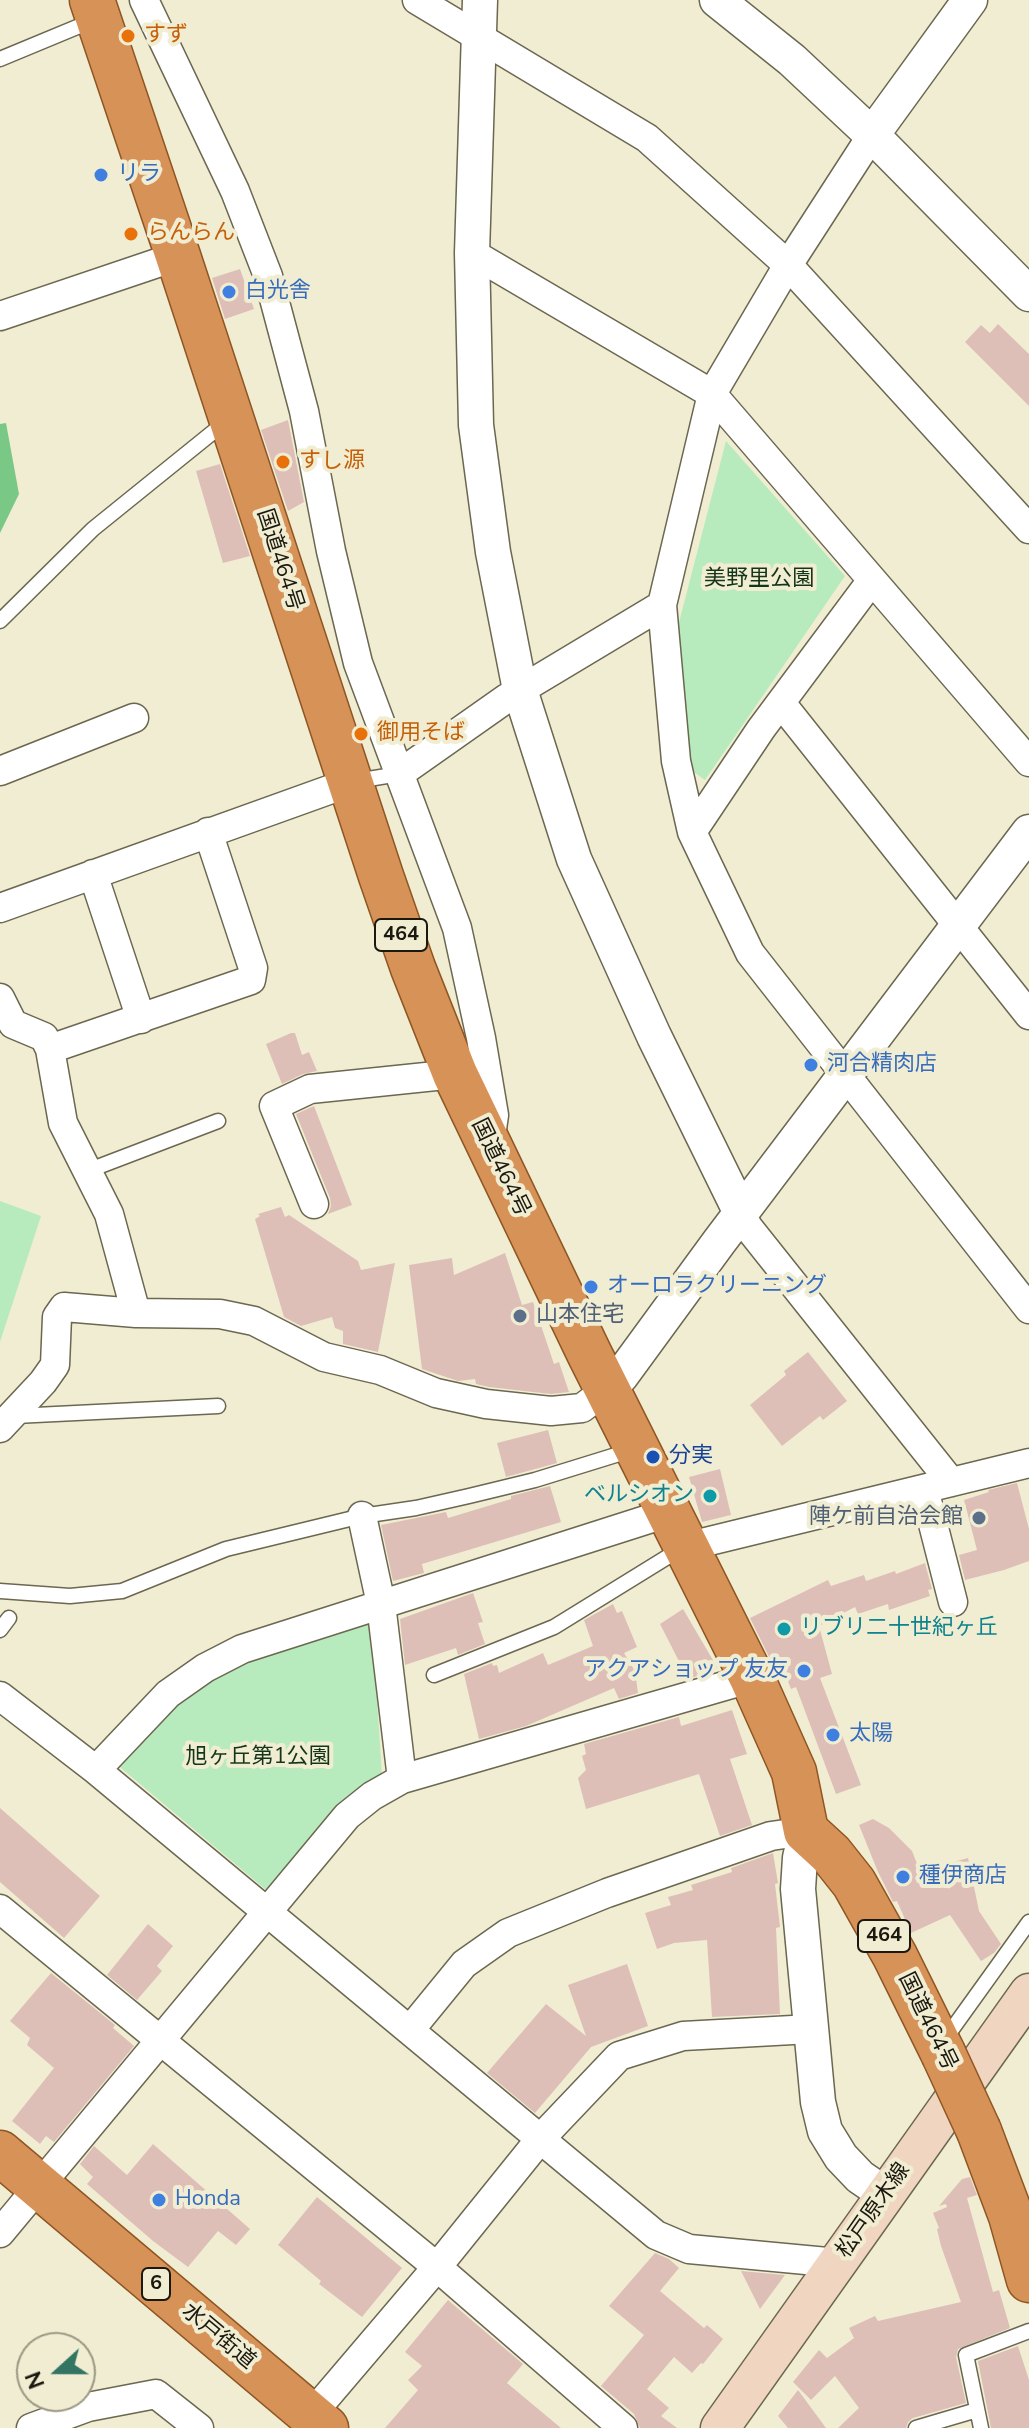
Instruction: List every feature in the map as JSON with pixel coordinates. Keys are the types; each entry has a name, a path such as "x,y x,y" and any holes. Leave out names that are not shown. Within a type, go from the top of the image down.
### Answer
{"highway":[{"name":"国道464号","path":"95,9 413,968 455,1074 636,1449 752,1678 794,1772 806,1831 831,1854 854,1883 942,2050 998,2178 1029,2280"},
{"name":"水戸街道","path":"0,2153 318,2422"}],"main road":[{"name":"松戸原木線","path":"720,2428 1029,1993"}],"street":[{"path":"144,0 235,191 268,276 304,411 331,551 358,663 457,928 494,1115 490,1149"},
{"path":"417,0 647,138 788,265 1029,529"},
{"path":"480,0 472,253 476,425 493,552 520,690 574,859 654,1036 748,1227 951,1482"},
{"path":"717,0 792,60 872,135 1029,294"},
{"path":"970,0 872,135 788,265 712,394 662,605 676,761 692,832 750,953 1029,1309"},
{"path":"472,253 712,394 1029,762"},
{"path":"0,316 178,256"},
{"path":"692,832 761,729 872,580"},
{"path":"399,774 520,690 662,605"},
{"path":"781,703 1029,1015"},
{"path":"0,771 134,718"},
{"path":"0,908 351,782"},
{"path":"50,1049 251,980 253,968 208,832"},
{"path":"5,1422 55,1365 57,1317 64,1307 136,1313 220,1314 254,1321 324,1357 380,1370 436,1393 486,1404 551,1411 582,1408 621,1376 1029,832"},
{"path":"93,874 141,1019"},
{"path":"0,998 13,1024 44,1037 50,1049 63,1123 109,1214 136,1313"},
{"path":"314,1204 274,1106 310,1089 455,1074"},
{"path":"96,1770 168,1694 205,1668 242,1649 652,1518 676,1529 924,1489 1029,1463"},
{"path":"924,1489 953,1602"},
{"path":"362,1516 381,1604 402,1779"},
{"path":"0,2233 347,1816 372,1796 402,1779 752,1678"},
{"path":"0,1696 96,1770 656,2235 689,2249 838,2263"},
{"path":"410,2030 464,1964 508,1933 607,1893 771,1836 806,1831 798,1889 818,2102 825,2131 841,2157 860,2177 885,2194"},
{"path":"0,1909 437,2267 623,2428"},
{"path":"318,2422 541,2138 619,2056 683,2036 811,2029"},
{"path":"31,2428 88,2407 156,2394 199,2428"}],"lane":[{"path":"0,59 95,9"},
{"path":"0,621 93,529 231,417"},
{"path":"351,782 399,774"},
{"path":"87,1171 218,1121"},
{"path":"5,1422 218,1406"},
{"path":"0,1591 70,1596 122,1591 226,1549 362,1516 416,1508 535,1480 636,1449"},
{"path":"434,1675 554,1627 676,1529"},
{"path":"942,2050 1029,1922"},
{"path":"981,2428 966,2355 1029,2331"},
{"path":"916,2428 977,2410"}],"green space":[{"path":"6,423 19,494 0,533 0,424"},
{"name":"美野里公園","path":"726,441 845,576 705,780 684,765 677,630"},
{"path":"0,1201 41,1216 0,1342"},
{"name":"旭ヶ丘第1公園","path":"372,1620 382,1776 271,1894 115,1763 173,1702 219,1670"}],"building":[{"path":"240,269 254,309 225,319 212,278"},
{"path":"998,324 1029,354 1029,406 965,342 981,325 990,333"},
{"path":"288,420 304,502 288,511 261,430"},
{"path":"220,464 250,556 223,563 196,471"},
{"path":"295,1033 302,1055 309,1052 317,1071 282,1084 266,1044"},
{"path":"314,1106 352,1205 328,1214 330,1198 296,1114"},
{"path":"281,1207 285,1217 289,1215 358,1261 361,1270 395,1263 378,1352 343,1344 343,1331 335,1328 332,1317 301,1326 284,1317 255,1219 260,1216 258,1214"},
{"path":"505,1253 522,1305 533,1302 554,1364 559,1362 569,1392 551,1394 489,1387 476,1384 475,1379 458,1381 422,1369 409,1265 452,1258 454,1275"},
{"path":"808,1352 847,1401 823,1420 820,1416 782,1446 750,1405"},
{"path":"548,1430 557,1463 506,1477 497,1443"},
{"name":"ベルシオン","path":"720,1469 731,1515 702,1522 689,1477"},
{"path":"1017,1483 1029,1529 1029,1561 965,1580 959,1555 977,1550 964,1500"},
{"path":"550,1486 561,1522 422,1564 424,1573 393,1581 381,1525 446,1512 448,1518"},
{"path":"925,1563 932,1589 928,1590 930,1596 889,1610 888,1604 858,1614 855,1607 819,1626 832,1674 820,1678 861,1785 836,1794 796,1687 791,1689 782,1666 775,1669 750,1618 828,1580 831,1586 864,1575 866,1581"},
{"path":"473,1593 483,1622 478,1623 485,1644 458,1655 456,1648 405,1665 400,1619"},
{"path":"613,1604 617,1613 622,1611 637,1647 624,1653 635,1671 638,1693 619,1699 614,1688 526,1726 479,1739 464,1674 492,1663 493,1666 497,1665 499,1673 543,1653 548,1665 593,1646 584,1620"},
{"path":"683,1609 717,1667 714,1671 688,1679 660,1624"},
{"path":"732,1710 747,1754 730,1759 752,1825 720,1836 699,1774 586,1809 578,1778 586,1770 582,1756 586,1754 584,1744 679,1717 681,1726"},
{"path":"0,1808 100,1896 64,1938 0,1882"},
{"path":"873,1819 889,1828 912,1851 920,1871 968,1858 979,1911 1001,1944 994,1953 981,1961 950,1915 911,1933 897,1901 893,1902 878,1872 859,1825"},
{"path":"773,1853 780,1927 776,1928 780,2014 712,2017 707,1940 674,1943 657,1949 645,1913 671,1905 668,1897 693,1890 691,1885 732,1872 731,1868"},
{"path":"148,1924 173,1946 157,1966 162,1971 137,2000 107,1975"},
{"path":"627,1964 648,2026 591,2047 535,2113 487,2073 546,2004 586,2036 568,1985"},
{"path":"51,1973 115,2025 113,2028 134,2046 54,2142 46,2136 40,2144 12,2121 54,2068 27,2045 30,2038 10,2021"},
{"path":"153,2144 250,2229 236,2245 218,2231 188,2267 87,2184 93,2177 80,2164 94,2146 127,2175"},
{"path":"970,2177 977,2195 967,2198 993,2292 999,2290 1010,2328 958,2349 956,2357 966,2403 913,2418 906,2428 838,2428 859,2408 835,2376 811,2400 793,2382 819,2350 827,2358 854,2338 849,2328 875,2316 878,2321 961,2302 933,2213 947,2207 946,2204 939,2206 962,2179"},
{"path":"317,2197 402,2268 362,2317 319,2284 321,2281 278,2245"},
{"path":"655,2253 679,2268 660,2291 704,2328 707,2325 723,2339 692,2373 674,2357 647,2389 669,2408 661,2416 677,2428 640,2428 634,2414 601,2386 644,2335 609,2306"},
{"path":"741,2271 785,2275 760,2309"},
{"path":"448,2300 523,2364 507,2383 561,2428 385,2428 418,2390 408,2380 422,2366 405,2352"},
{"path":"1018,2346 1029,2380 1029,2428 991,2428 978,2361"},
{"path":"798,2390 826,2428 788,2428 778,2416"}],"place":[{"name":"すず","path":"128,36"},
{"name":"リラ","path":"101,175"},
{"name":"らんらん","path":"131,234"},
{"name":"白光舎","path":"229,292"},
{"name":"すし源","path":"283,462"},
{"name":"御用そば","path":"361,734"},
{"name":"河合精肉店","path":"811,1065"},
{"name":"オーロラクリーニング","path":"591,1287"},
{"name":"山本住宅","path":"520,1316"},
{"name":"分実","path":"653,1457"},
{"name":"ベルシオン","path":"710,1496"},
{"name":"陣ケ前自治会館","path":"979,1518"},
{"name":"リブリ二十世紀ヶ丘","path":"784,1629"},
{"name":"アクアショップ 友友","path":"804,1671"},
{"name":"太陽","path":"833,1735"},
{"name":"種伊商店","path":"903,1877"},
{"name":"Honda","path":"159,2200"}]}
